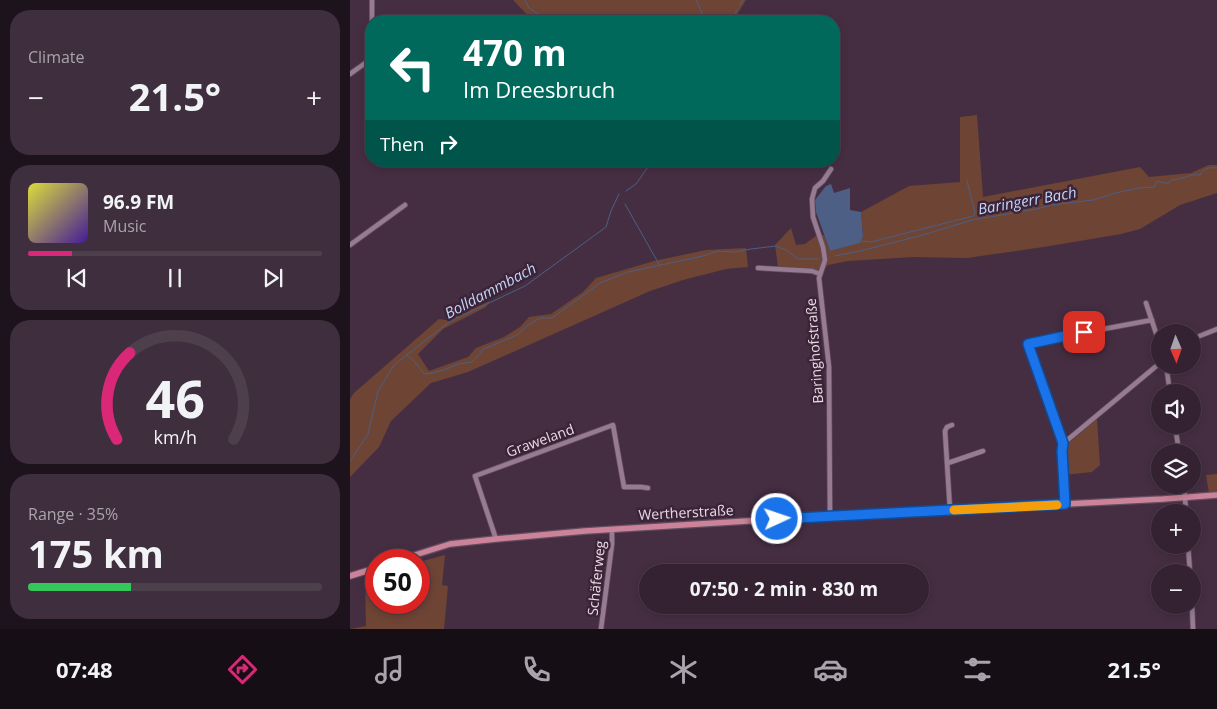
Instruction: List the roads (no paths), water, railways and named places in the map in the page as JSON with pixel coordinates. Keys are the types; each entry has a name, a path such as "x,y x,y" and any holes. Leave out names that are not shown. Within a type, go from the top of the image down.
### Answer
{"main road":[{"name":"Wertherstraße","path":"430,550 450,544 612,529 1185,498 1217,494"},
{"path":"350,576 365,571"}],"street":[{"path":"372,0 372,15"},
{"path":"350,74 365,63"},
{"name":"Baringhofstraße","path":"830,516 829,367 820,286 820,274 825,260 823,247 813,217 812,199 815,188 831,170"},
{"path":"350,245 405,205"},
{"path":"758,268 820,274"},
{"path":"1146,303 1153,324"},
{"path":"1065,504 1063,443 1028,344 1152,320"},
{"path":"1201,335 1217,329"},
{"path":"1063,443 1151,370"},
{"name":"Graweland","path":"496,539 475,476 613,425 624,487 648,488"},
{"path":"950,510 945,431 947,427 952,425"},
{"path":"948,463 983,451"},
{"path":"1185,494 1185,504"},
{"name":"Schäferweg","path":"601,629 612,529"},
{"path":"1192,614 1193,629"}],"water":[{"path":"831,184 834,193 850,188 850,210 861,212 863,236 860,243 830,251 816,212 815,200 826,186"}],"waterway":[{"path":"525,0 529,8 540,15"},
{"path":"696,0 703,15"},
{"name":"Bolldammbach","path":"740,5 743,0"},
{"name":"Bolldammbach","path":"734,15 737,10"},
{"name":"Bolldammbach","path":"626,191 636,184 648,167"},
{"name":"Baringerr Bach","path":"835,256 923,235 972,220 1051,205 1093,200 1138,188 1154,187 1157,181 1169,183 1171,180 1200,175 1207,168 1217,168"},
{"path":"861,241 871,242 973,216 975,213 967,181"},
{"name":"Bolldammbach","path":"350,461 368,434 378,391 394,365 449,322 525,286 606,227 619,194"},
{"name":"Bolldammbach","path":"625,204 660,266"},
{"path":"407,355 424,374 472,362 484,349 517,335 528,325 540,318 552,318 600,283 628,272 718,251 734,252 776,246 786,250 798,259 818,259"}]}
